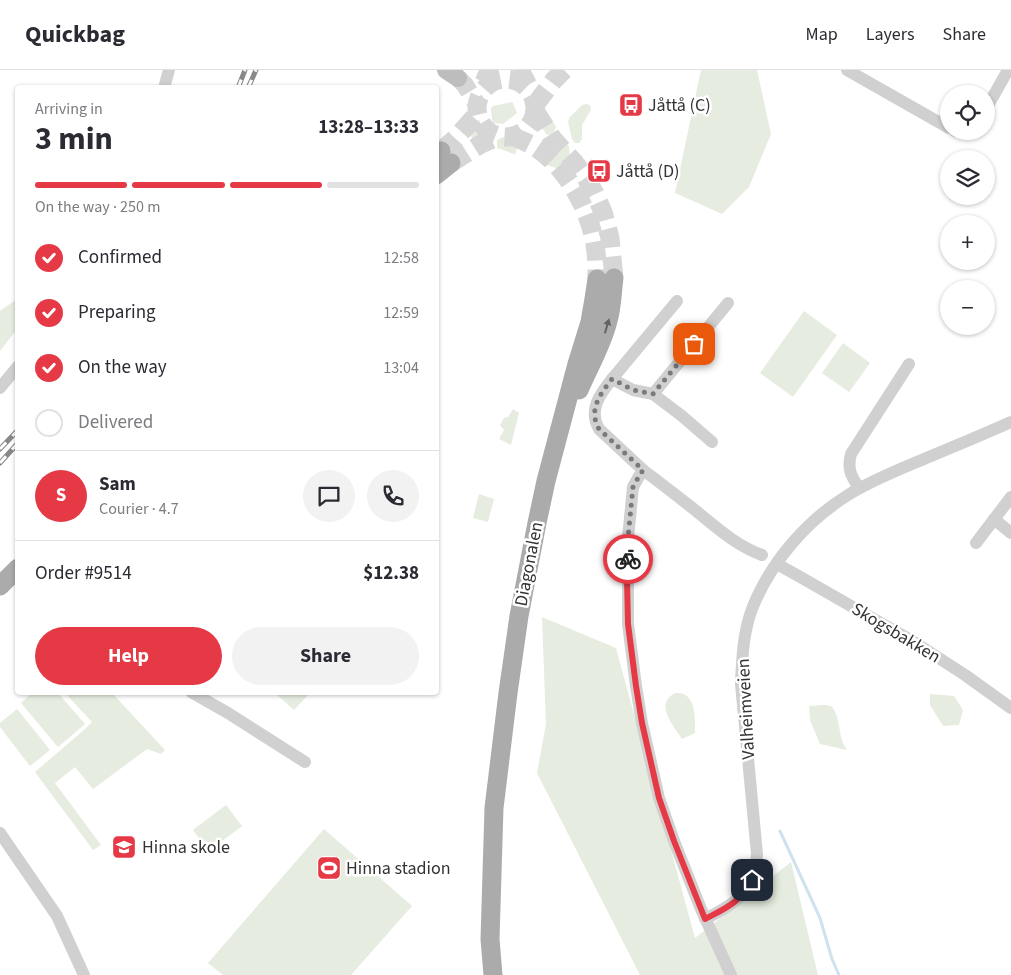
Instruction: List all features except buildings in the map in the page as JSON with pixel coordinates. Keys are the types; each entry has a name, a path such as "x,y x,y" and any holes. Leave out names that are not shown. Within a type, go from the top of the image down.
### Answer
{"main road":[{"name":"Diagonalen","path":"493,975 490,939 494,808 508,693 522,603 537,522 558,436 605,333 612,303 605,279"}],"street":[{"path":"160,70 162,85"},
{"path":"164,85 169,70"},
{"path":"847,70 940,123"},
{"path":"995,93 1008,70"},
{"path":"677,301 598,397 594,417 595,423 605,436 643,470 712,525 738,543 762,555"},
{"path":"653,394 728,304"},
{"path":"859,488 850,470 851,454 909,364"},
{"path":"0,373 15,368"},
{"path":"0,388 15,369"},
{"path":"612,379 633,390 653,394 712,442"},
{"name":"Valheimveien","path":"705,919 724,910 738,900 749,886 756,866 757,854 742,684 742,665 744,642 752,611 762,586 792,544 831,506 859,488 883,476 1011,422"},
{"path":"643,470 633,487 628,538 628,624 642,723 659,798 674,841 705,919 731,975"},
{"path":"976,543 1011,497"},
{"path":"994,520 1011,533"},
{"name":"Skogsbakken","path":"777,564 914,642 1011,708"},
{"path":"196,695 305,762"},
{"path":"0,833 57,916 84,975"}],"shaded area":[{"path":"701,70 757,70 771,134 749,187 722,214 675,193"},
{"path":"512,102 517,113 503,124 494,123 492,121 491,108"},
{"path":"582,105 590,105 591,110 582,125 582,139 579,143 575,143 572,139 568,122 569,118"},
{"path":"537,112 554,123 556,127 554,132 549,135 546,134 534,116"},
{"path":"479,120 483,132 473,139 467,131 470,124"},
{"path":"510,134 518,138 516,153 514,154 497,148 497,140"},
{"path":"557,142 569,147 571,168 569,170 565,171 547,165 548,149"},
{"path":"15,300 15,332 0,351 0,311"},
{"path":"804,311 837,335 793,397 760,373"},
{"path":"843,343 870,363 849,392 822,373"},
{"path":"513,409 519,413 511,445 499,439 504,430 500,425"},
{"path":"479,494 494,499 488,522 473,518"},
{"path":"542,617 616,648 695,938 791,862 818,975 640,975 537,773 546,724"},
{"path":"675,693 687,696 693,707 695,733 682,739 670,721 666,709 666,703"},
{"path":"930,694 954,696 963,710 959,725 943,726 930,705"},
{"path":"30,695 60,695 85,724 58,747 21,703"},
{"path":"67,695 114,695 165,750 161,754 147,749 93,789 75,767 55,783 101,845 93,850 35,772 92,722"},
{"path":"277,695 308,695 294,710"},
{"path":"809,706 831,706 837,716 842,739 847,750 820,744 810,720"},
{"path":"17,709 50,750 30,766 0,727 0,723"},
{"path":"226,805 242,826 209,851 193,830"},
{"name":"Hinna stadion","path":"324,829 412,906 351,975 223,975 208,963"}],"waterway":[{"path":"780,831 820,918 832,959 839,975"}],"tunnel":[{"path":"479,70 501,80"},
{"path":"515,81 536,70"},
{"path":"535,105 564,70"},
{"path":"458,78 465,85 478,106"},
{"path":"506,79 517,81 530,92 535,108 533,119 522,132 506,137 495,135 482,124 477,108 479,97 490,84 506,79"},
{"path":"535,111 553,139 586,178 595,194 603,212 610,238 614,278"},
{"path":"441,151 455,139 478,113"},
{"path":"451,163 481,144 500,136"},
{"path":"512,136 530,144 543,153 566,176 575,190 589,221 593,237 597,279"}],"railway":[{"path":"239,85 245,70"},
{"path":"249,85 256,70"},
{"path":"0,449 15,433"},
{"path":"0,463 15,446"}],"way so far":[{"path":"628,559 633,487 643,470 612,443 595,423 594,417 598,397 612,379 633,390 653,394 694,344"}],"place":[{"name":"Jåttå (C)","path":"631,105"},
{"name":"Jåttå (D)","path":"599,171"},
{"name":"Hinna skole","path":"124,847"},
{"name":"Hinna stadion","path":"329,868"}],"route":[{"path":"628,559 628,624 642,723 659,798 705,919 724,910 738,900 752,880"}]}
